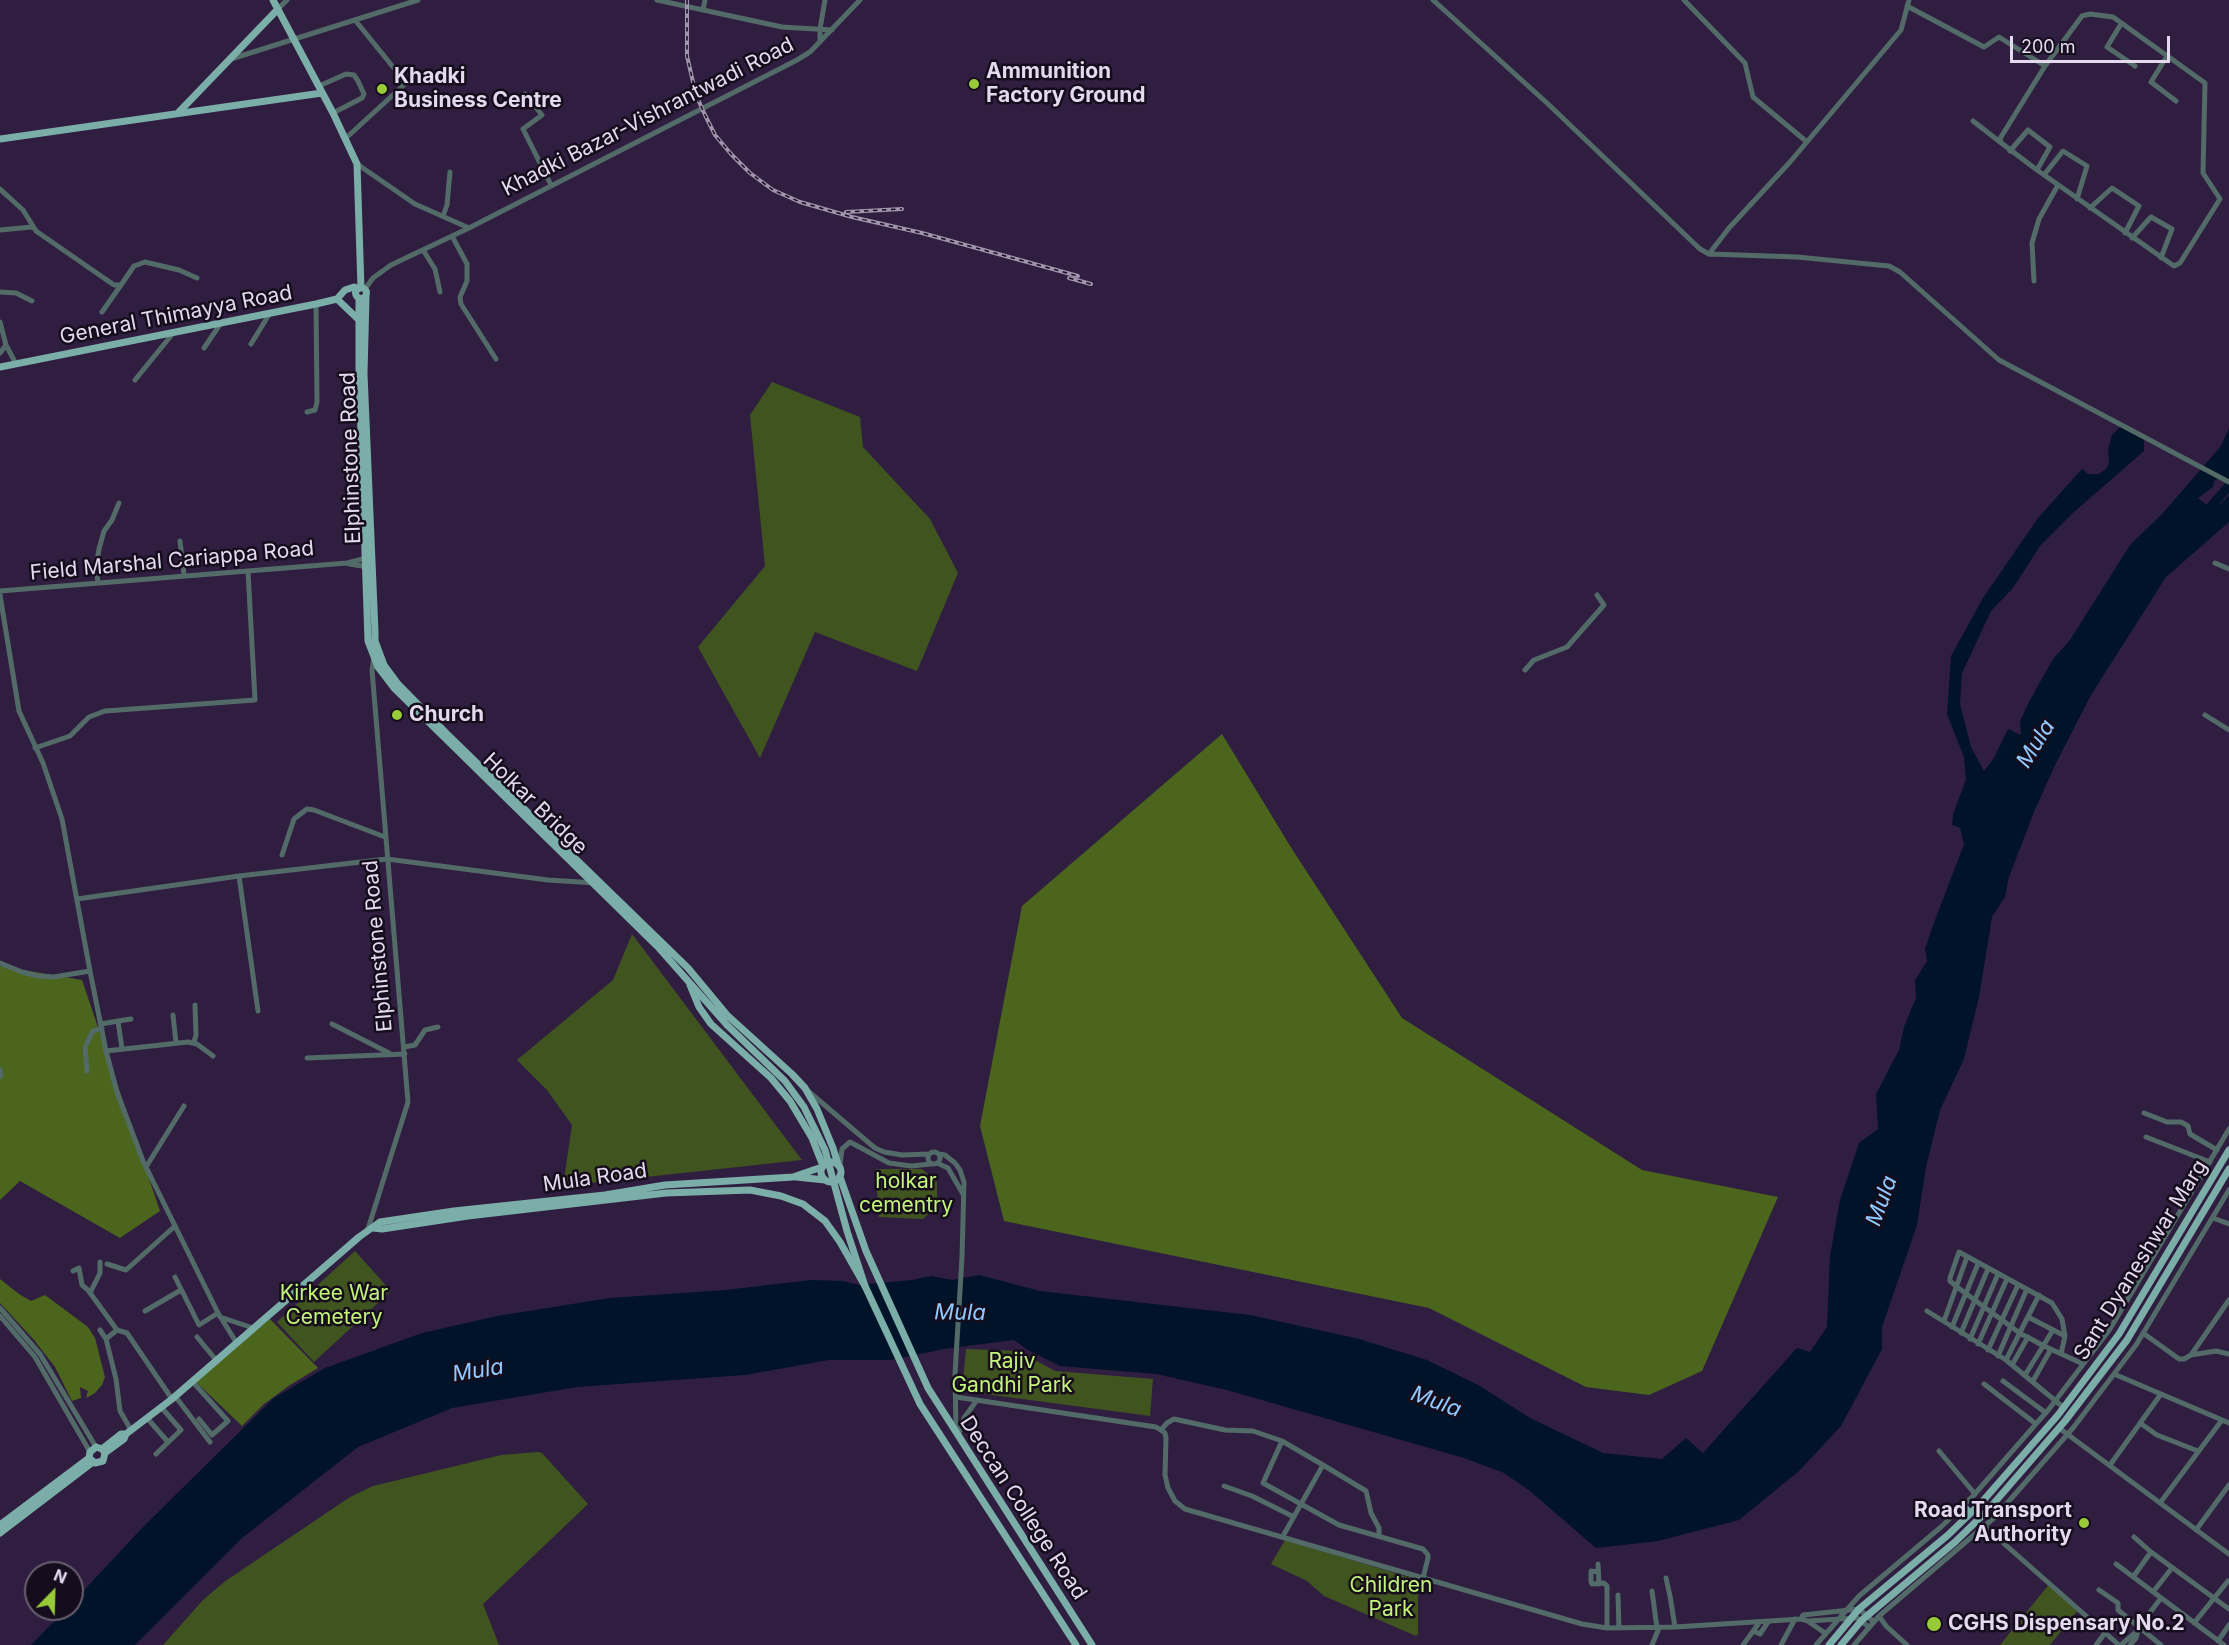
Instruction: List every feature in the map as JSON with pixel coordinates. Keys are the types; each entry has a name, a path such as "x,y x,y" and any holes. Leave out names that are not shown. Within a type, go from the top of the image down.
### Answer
{"main road":[{"name":"Elphinstone Road","path":"273,0 346,138 357,164 369,567 377,655 399,684 596,882"},
{"path":"178,113 278,9"},
{"path":"0,139 320,89"},
{"name":"General Thimayya Road","path":"0,367 316,304 339,297 345,290 354,287 361,292"},
{"path":"361,292 358,319 369,558"},
{"path":"339,297 358,319"},
{"path":"596,882 688,968 727,1015 805,1088 824,1124 841,1171 840,1177 833,1182 794,1177"},
{"name":"Holkar Bridge","path":"596,882 727,1025 785,1081 804,1107 825,1150 865,1286"},
{"path":"688,980 699,1007 711,1024 771,1078 790,1101 812,1138 825,1180"},
{"name":"Sant Dyaneshwar Marg","path":"1829,1645 1859,1609 1970,1513 2063,1407 2119,1334 2229,1150"},
{"path":"822,1166 830,1161 839,1165"},
{"name":"Mula Road","path":"370,1230 441,1216 794,1177 822,1166"},
{"name":"Sant Dyaneshwar Marg","path":"1841,1645 1864,1618 1955,1542 2059,1428 2127,1340 2229,1169"},
{"name":"Deccan College Road","path":"840,1177 866,1251 928,1388 1092,1645"},
{"path":"653,1192 750,1190 781,1196 803,1204 833,1231 865,1286"},
{"path":"0,1525 90,1457 124,1438 370,1230"},
{"name":"Deccan College Road","path":"865,1286 920,1404 1076,1645"},
{"path":"90,1457 101,1463 105,1459 101,1450"},
{"path":"0,1533 90,1457"},
{"path":"1963,1506 1970,1513"}],"street":[{"path":"278,9 287,0"},
{"path":"230,60 418,0"},
{"path":"657,0 684,3 703,10 782,27 832,30"},
{"path":"703,10 705,0"},
{"path":"820,42 825,0"},
{"name":"Khadki Bazar-Vishrantwadi Road","path":"361,292 373,278 391,265 469,228 797,60 810,52 860,0"},
{"path":"1433,0 1547,103 1700,249 1709,254 1797,257 1889,266 1900,272 1999,360 2229,482"},
{"path":"1684,0 1745,63 1753,97 1807,142"},
{"path":"1709,254 1901,30 1908,3 1984,47 1999,37 2045,66"},
{"path":"1973,121 2010,151 2174,266 2180,263 2220,199 2203,173 2205,83 2113,17 2090,14 2082,16 2045,66 2001,136 2000,142"},
{"path":"346,138 406,83 355,20"},
{"path":"2121,24 2107,47 2134,66"},
{"path":"2167,56 2151,82 2176,101"},
{"path":"320,89 346,74 354,75 358,81 364,94 362,98 333,113"},
{"path":"525,94 542,115 523,129 551,185"},
{"path":"2010,151 2028,130 2050,147 2037,170"},
{"path":"2044,175 2063,151 2087,166 2077,199"},
{"path":"357,164 415,204 469,228"},
{"path":"443,216 447,205 450,172"},
{"path":"2034,281 2032,243 2039,219 2058,185"},
{"path":"2091,208 2112,188 2139,206 2125,233"},
{"path":"0,189 23,210 32,227 114,285 121,285"},
{"path":"2132,238 2151,217 2172,229 2161,258"},
{"path":"0,230 32,227"},
{"path":"452,236 467,264 467,281 460,297 461,304 496,359"},
{"path":"423,250 435,269 440,292"},
{"path":"102,312 134,266 145,262 179,270 197,278"},
{"path":"0,292 16,293 32,301"},
{"path":"306,412 315,410 317,402 316,304"},
{"path":"251,344 270,313"},
{"path":"0,322 6,345 16,364"},
{"path":"204,348 221,323"},
{"path":"135,380 174,332"},
{"path":"0,353 6,345"},
{"path":"98,583 96,567 99,549 104,531 112,520 119,503"},
{"path":"180,541 184,575"},
{"path":"347,563 369,558"},
{"path":"347,563 369,567"},
{"name":"Field Marshal Cariappa Road","path":"0,593 184,575 347,563"},
{"path":"2215,563 2229,569"},
{"path":"35,748 70,736 89,717 105,711 255,700 248,571"},
{"path":"0,593 15,700 57,801 106,1051 117,1092 146,1167 219,1315 236,1342"},
{"path":"1525,670 1533,660 1567,647 1604,605 1597,596"},
{"name":"Elphinstone Road","path":"370,1230 408,1102 372,670 377,655"},
{"path":"2205,715 2229,730"},
{"path":"282,855 294,819 307,809 385,837"},
{"path":"76,899 239,876 387,859 596,882"},
{"path":"239,876 258,1011"},
{"path":"0,963 38,976 54,977 90,971"},
{"path":"194,1042 196,1039 195,1005"},
{"path":"173,1015 176,1043"},
{"path":"87,1071 85,1047 93,1031 101,1026 131,1019"},
{"path":"118,1021 122,1049"},
{"path":"332,1024 390,1054"},
{"path":"307,1058 390,1054 415,1045 424,1030 438,1027"},
{"path":"106,1051 194,1042 213,1056"},
{"path":"805,1088 876,1148 902,1155 933,1152 950,1159 960,1170 964,1182 964,1195 955,1374 957,1434"},
{"path":"146,1167 184,1106"},
{"path":"2144,1113 2167,1122 2181,1122 2188,1126 2190,1134 2217,1150"},
{"path":"1816,1645 1859,1596 1941,1527 1975,1494 2046,1413 2110,1329 2229,1129"},
{"path":"2146,1137 2210,1162"},
{"path":"839,1165 842,1149 850,1142 879,1160 911,1166 934,1164 940,1158 939,1154"},
{"path":"929,1154 928,1160 948,1168 964,1195"},
{"path":"1854,1645 1871,1624 1995,1517 2068,1434 2143,1333 2229,1190"},
{"path":"2213,1218 2229,1224"},
{"path":"107,1264 126,1270 175,1226"},
{"path":"2061,1354 2065,1335 2062,1319 2052,1303 1959,1252 1950,1281 1983,1308 2021,1334 2042,1345 2052,1349 2061,1354 2083,1364"},
{"path":"1944,1322 1967,1257"},
{"path":"90,1293 100,1273 100,1262"},
{"path":"1952,1327 1978,1264"},
{"path":"73,1271 79,1268 80,1283 117,1330 127,1333 173,1398 210,1442"},
{"path":"1961,1333 1988,1269"},
{"path":"1970,1339 1998,1274"},
{"path":"174,1277 199,1325 219,1315 253,1328"},
{"path":"1978,1344 2007,1279"},
{"path":"1988,1350 2018,1285"},
{"path":"1998,1356 2027,1289"},
{"path":"145,1311 181,1290"},
{"path":"2006,1360 2021,1334 2038,1295"},
{"path":"2191,1355 2229,1299"},
{"path":"0,1308 40,1354 101,1450"},
{"path":"1927,1311 2006,1360 2063,1407"},
{"path":"0,1316 35,1357 90,1457"},
{"path":"2028,1317 2065,1335"},
{"path":"100,1330 106,1339 116,1379 120,1411 129,1432"},
{"path":"106,1339 117,1330"},
{"path":"2025,1375 2053,1330"},
{"path":"2143,1333 2179,1359 2216,1351 2229,1354"},
{"path":"197,1336 216,1360"},
{"path":"2012,1365 2028,1337"},
{"path":"2032,1381 2052,1349"},
{"path":"2114,1374 2229,1423"},
{"path":"192,1381 228,1420 212,1435 199,1419"},
{"path":"2003,1381 2046,1413"},
{"path":"1984,1384 2036,1424"},
{"path":"2110,1466 2161,1394"},
{"path":"956,1397 1148,1425 1161,1430 1166,1438 1166,1481 1170,1494 1179,1505 1192,1512 1283,1536 1582,1624 1607,1628 1658,1628 1798,1619 1808,1621 1864,1618"},
{"path":"957,1434 977,1400"},
{"path":"156,1454 181,1430 162,1407"},
{"path":"956,1415 965,1417"},
{"path":"147,1418 168,1442"},
{"path":"1161,1430 1170,1420 1179,1419 1225,1430 1253,1431 1282,1442 1366,1491 1371,1513 1379,1528 1379,1536"},
{"path":"2160,1503 2222,1420"},
{"path":"2140,1423 2157,1435 2198,1451"},
{"path":"2059,1428 2229,1554"},
{"path":"1282,1442 1263,1483 1339,1525 1413,1545 1426,1552 1428,1558 1423,1578"},
{"path":"1939,1451 1975,1494"},
{"path":"1283,1536 1323,1465"},
{"path":"2196,1530 2229,1485"},
{"path":"1224,1486 1252,1496 1294,1517"},
{"path":"1978,1519 2120,1645 2138,1630 2161,1598"},
{"path":"2134,1537 2229,1609"},
{"path":"2133,1577 2151,1552"},
{"path":"1598,1564 1598,1572 1591,1571 1591,1582 1592,1584 1604,1583 1606,1586 1607,1628"},
{"path":"2116,1564 2221,1643 2229,1625"},
{"path":"2153,1592 2172,1568"},
{"path":"1666,1578 1674,1627"},
{"path":"2194,1623 2228,1581"},
{"path":"2099,1590 2118,1603 2118,1610 2138,1630 2161,1645"},
{"path":"1652,1591 1658,1628 1652,1645"},
{"path":"1618,1595 1619,1628"},
{"path":"1781,1645 1803,1615 1859,1609 1871,1624"},
{"path":"1879,1617 1907,1645"},
{"path":"1808,1621 1825,1633"},
{"path":"1753,1631 1760,1634 1768,1622"},
{"path":"1743,1645 1759,1623"},
{"path":"2130,1645 2136,1638 2138,1630"},
{"path":"2096,1645 2105,1633"}],"green space":[{"path":"772,382 860,417 863,447 930,519 958,573 917,671 815,632 760,758 698,647 765,566 750,415"},
{"path":"1222,734 1292,849 1402,1018 1642,1170 1778,1197 1702,1371 1649,1395 1586,1387 1429,1308 1004,1221 980,1126 1022,906"},
{"path":"632,934 802,1160 563,1186 572,1125 547,1090 517,1060 613,980"},
{"path":"0,966 82,980 160,1211 120,1238 20,1181 0,1200"},
{"name":"holkar cementry","path":"875,1169 922,1169 937,1182 937,1205 923,1219 879,1217"},
{"name":"Kirkee War Cemetery","path":"355,1251 391,1291 314,1362 277,1322"},
{"path":"0,1279 31,1301 45,1295 88,1327 95,1338 105,1377 95,1393 86,1398 88,1391 80,1387 81,1398 72,1401 55,1367 0,1303"},
{"path":"270,1319 318,1368 264,1404 242,1426 195,1381"},
{"name":"Rajiv Gandhi Park","path":"966,1349 1018,1351 1055,1371 1153,1379 1150,1416 962,1389"},
{"path":"542,1453 588,1504 483,1604 499,1645 163,1645 203,1600 224,1582 350,1497 373,1486 501,1455"},
{"name":"Children Park","path":"1285,1540 1418,1580 1418,1634 1416,1636 1324,1596 1307,1581 1271,1564"},
{"path":"2050,1583 2079,1609 2050,1645 2000,1645"}],"water":[{"path":"2121,426 2144,437 2144,451 2074,512 2040,546 2013,588 1991,611 1962,673 1960,704 1971,747 1984,771 1994,758 2008,729 2021,735 2020,721 2053,659 2070,640 2130,545 2163,513 2221,446 2229,428 2229,480 2221,477 2214,481 2213,487 2198,498 2209,507 2220,504 2229,495 2229,522 2166,577 2091,695 2034,812 2009,877 2005,897 1992,917 1979,997 1964,1059 1940,1110 1926,1167 1917,1225 1882,1327 1882,1349 1841,1426 1799,1471 1739,1520 1658,1541 1596,1548 1530,1491 1504,1473 1464,1458 1227,1390 1156,1374 1060,1366 1028,1350 1014,1340 944,1349 890,1360 829,1360 745,1375 577,1387 452,1408 358,1447 242,1538 135,1645 31,1645 54,1621 84,1621 84,1590 143,1527 274,1398 325,1368 422,1333 497,1316 610,1298 725,1290 811,1280 843,1281 859,1285 931,1276 952,1280 979,1275 1040,1291 1250,1315 1359,1339 1427,1360 1480,1386 1530,1418 1603,1453 1662,1459 1686,1438 1703,1453 1797,1348 1810,1352 1827,1327 1830,1256 1840,1200 1859,1143 1878,1129 1876,1094 1899,1050 1904,1027 1916,998 1915,980 1927,961 1925,949 1964,844 1960,828 1952,825 1953,814 1966,780 1964,757 1947,714 1951,656 1983,598 2038,518 2082,469 2088,474 2099,474 2106,469 2109,463 2108,450 2112,435"}],"waterway":[{"name":"Mula","path":"2205,513 2229,486"}],"railway":[{"path":"687,0 687,56 696,95 705,115 715,135 731,154 750,173 773,190 800,202 852,217 922,233 1078,276"},
{"path":"846,212 902,209"},
{"path":"1069,278 1091,284"}],"place":[{"name":"Ammunition Factory Ground","path":"974,84"},
{"name":"Khadki Business Centre","path":"382,89"},
{"name":"Church","path":"397,715"},
{"name":"Road Transport Authority","path":"2084,1523"},
{"name":"CGHS Dispensary No.2","path":"1934,1624"}]}
